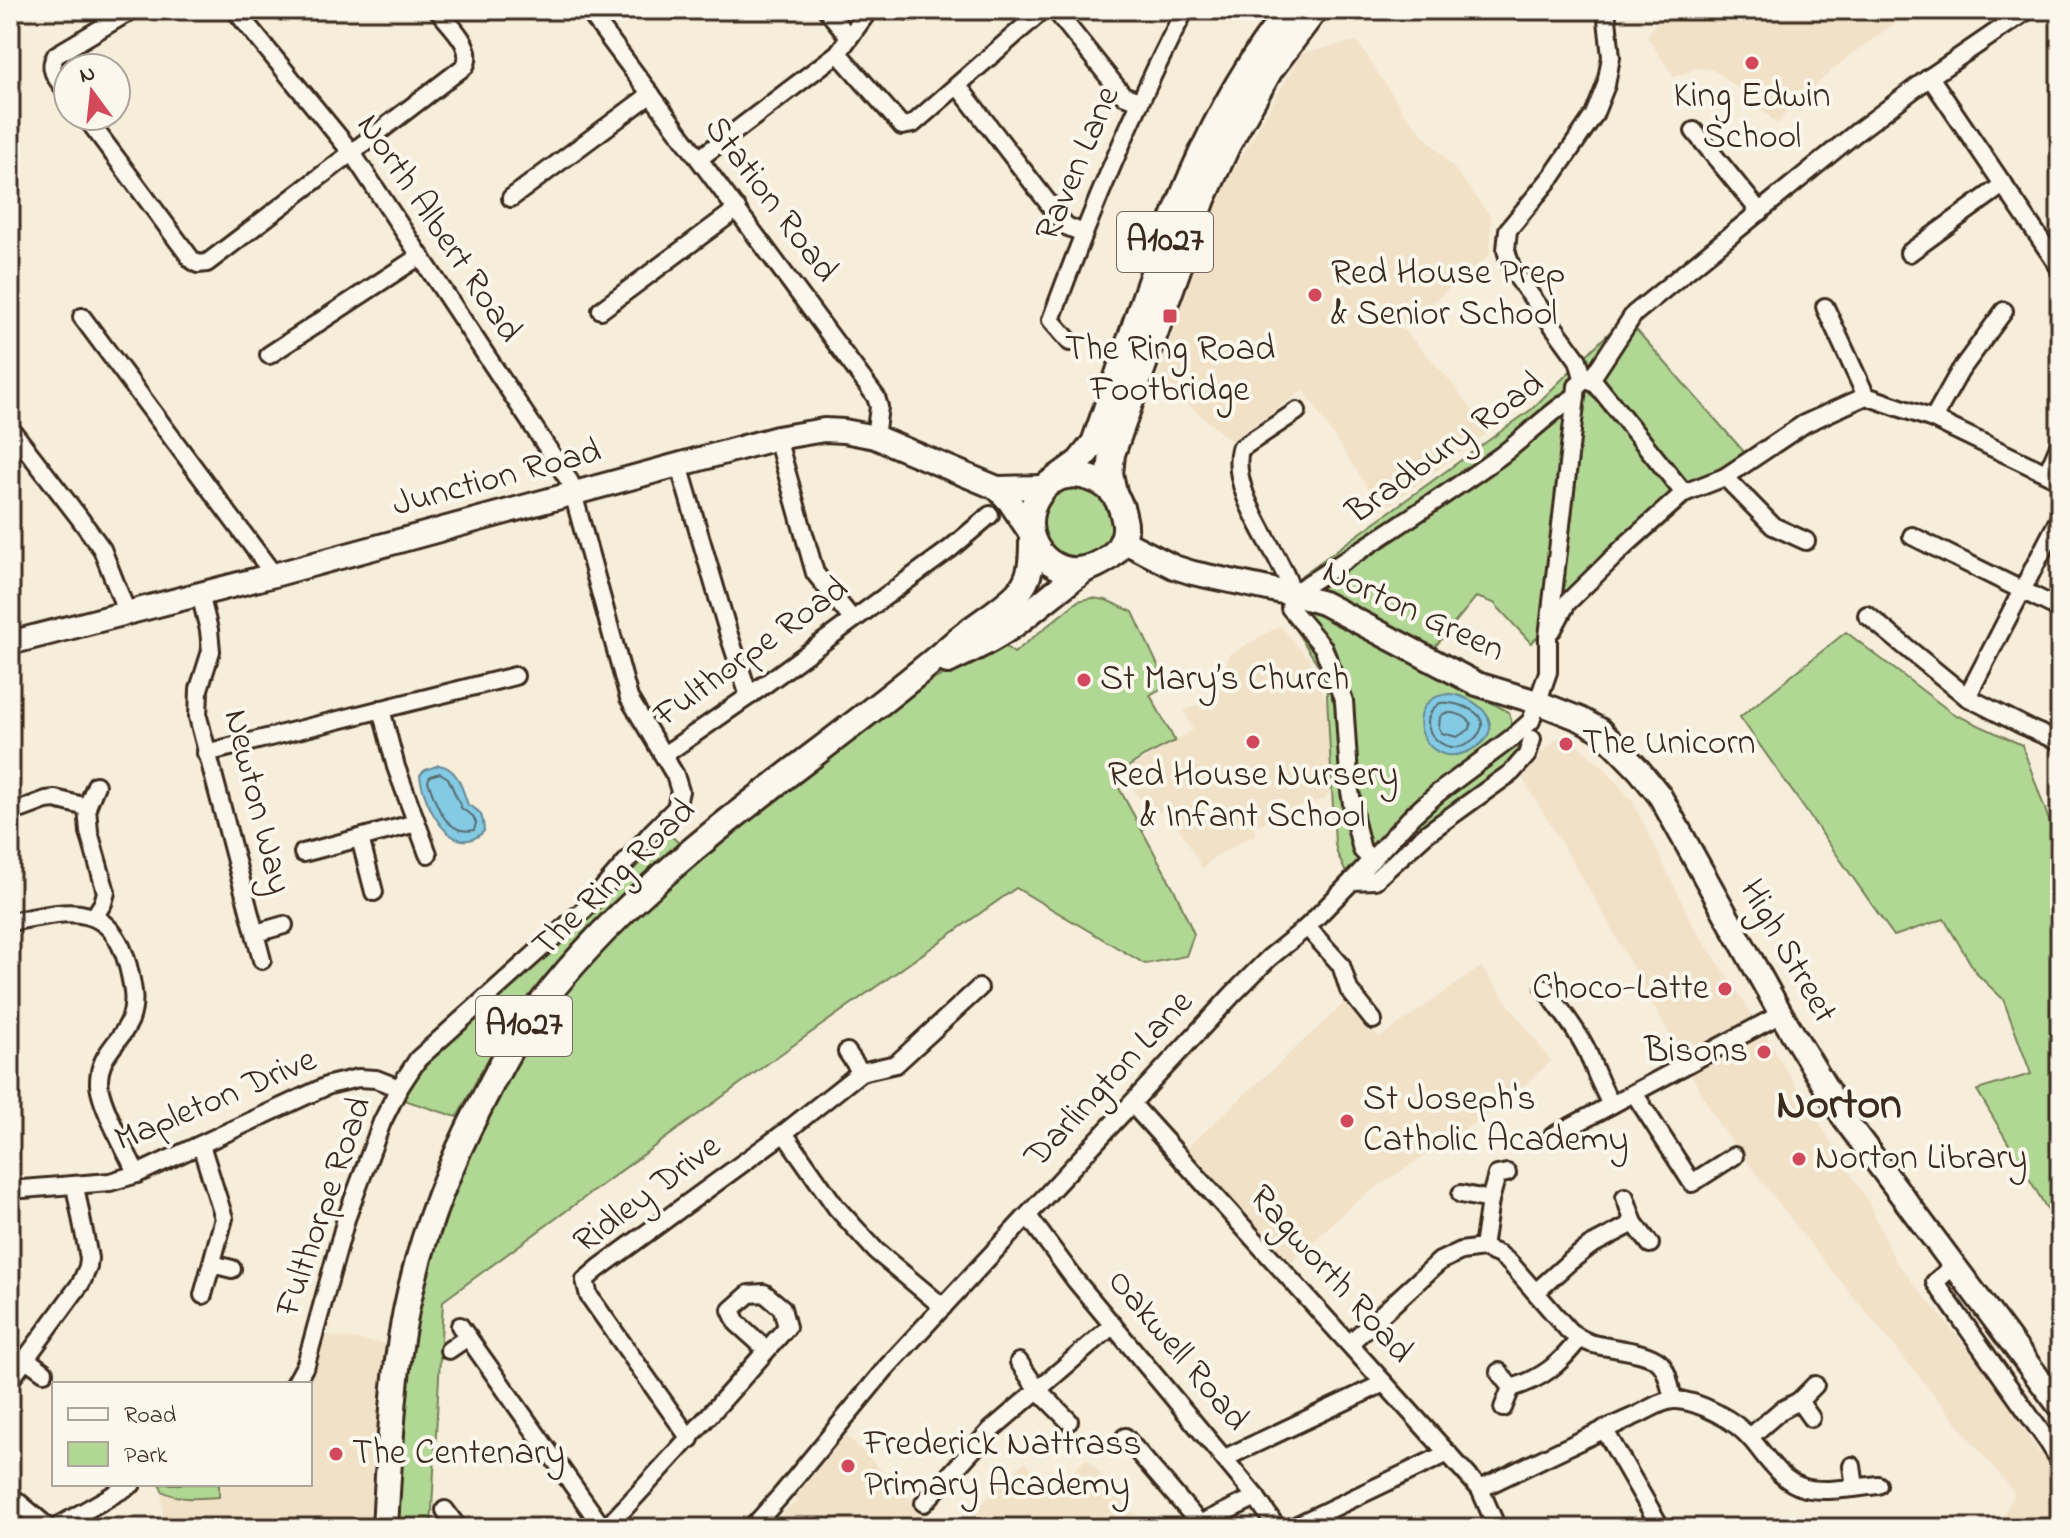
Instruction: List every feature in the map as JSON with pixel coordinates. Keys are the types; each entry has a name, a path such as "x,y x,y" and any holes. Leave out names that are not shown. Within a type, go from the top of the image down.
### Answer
{"main road":[{"name":"A1027","path":"1031,537 1030,513 1035,500 1051,482 1079,462 1094,443 1169,231 1205,143 1244,74 1289,10"},
{"name":"A1027","path":"1086,569 1113,555 1123,541 1125,525 1110,474 1112,454 1203,199 1228,144 1270,70 1315,10"},
{"name":"Junction Road","path":"10,643 274,575 777,438 824,430 875,437 997,488 1009,501 1031,537"},
{"path":"1051,482 1075,475 1089,477 1114,492"},
{"name":"Junction Road","path":"997,488 1051,482"},
{"path":"1031,537 1043,557 1056,565 1086,569"},
{"name":"The Ring Road","path":"385,1528 398,1358 418,1261 437,1203 467,1131 523,1028 559,979 598,935 647,889 700,843 1018,593 1029,577 1031,537"},
{"name":"Norton Green","path":"1123,541 1183,570 1323,603 1477,684 1537,702"},
{"name":"The Ring Road","path":"916,675 981,645 1086,569"},
{"name":"High Street","path":"1537,702 1600,730 1660,796 1781,1014 1846,1121 2060,1407"}],"street":[{"path":"61,52 132,10"},
{"name":"North Albert Road","path":"235,10 352,153 570,482 629,698 664,755"},
{"path":"97,132 192,260 198,264 207,263 465,66 468,59 466,45 438,10"},
{"name":"Station Road","path":"588,10 876,397 879,407 875,437"},
{"path":"827,10 848,36"},
{"path":"700,158 838,53 869,10"},
{"path":"838,53 902,126 913,124 1043,10"},
{"path":"1055,10 1123,95 1139,101"},
{"name":"Raven Lane","path":"1070,342 1051,320 1083,233 1139,101 1185,10"},
{"path":"1606,10 1611,57 1606,85 1594,115 1553,175 1508,230 1506,250 1512,270 1578,360 1584,386 1597,385 1684,493"},
{"name":"Bradbury Road","path":"1292,594 1398,527 1502,455 1584,386 1634,314 1857,132 2028,10"},
{"path":"1930,77 2060,268"},
{"path":"958,86 1066,226 1083,233"},
{"path":"511,198 651,94"},
{"path":"1694,131 1760,212"},
{"path":"1909,253 2004,184"},
{"path":"601,310 737,209"},
{"path":"269,355 420,256"},
{"path":"1825,307 1866,396"},
{"path":"1933,419 1960,371 2004,311"},
{"path":"82,317 274,575"},
{"name":"Darlington Lane","path":"752,1528 886,1368 1233,994 1269,958 1307,927 1413,815 1438,793 1532,740 1531,721 1548,672 1548,637 1584,386"},
{"path":"1548,637 1567,603 1684,493 1725,477 1804,424 1866,396 1933,419 2053,476 2060,443"},
{"path":"1297,411 1240,449 1238,475 1285,575 1292,594 1290,608 1323,647 1344,701 1348,776 1355,822 1362,850 1372,860"},
{"path":"10,428 102,549 127,613"},
{"path":"777,438 815,573 852,619"},
{"path":"679,465 749,696"},
{"path":"1725,477 1773,526 1806,541"},
{"name":"Fulthorpe Road","path":"296,1382 310,1352 346,1219 382,1122 418,1059 585,909 676,808 680,791 664,755 950,549 990,515"},
{"path":"1967,697 2060,517"},
{"path":"1912,536 2060,609"},
{"name":"Newton Way","path":"200,594 211,651 199,689 198,717 262,960"},
{"path":"1867,615 1967,697 2060,742"},
{"path":"206,753 515,676"},
{"path":"381,709 396,767 428,854"},
{"path":"1352,881 1375,880 1426,834 1512,772 1527,755 1532,740"},
{"path":"94,917 106,892 89,832 87,807 96,785"},
{"path":"10,811 55,799 87,807"},
{"path":"303,853 416,823"},
{"path":"360,838 374,892"},
{"path":"10,922 65,912 94,917 115,934 134,989 134,1001 124,1032 107,1053 99,1085 102,1099 137,1174"},
{"name":"Newton Way","path":"256,933 284,925"},
{"path":"1307,927 1341,965 1349,990 1373,1020"},
{"name":"Ridley Drive","path":"690,1439 589,1296 585,1280 861,1072 896,1064 979,988"},
{"path":"1545,988 1590,1058 1611,1105"},
{"path":"1553,1136 1781,1014"},
{"path":"847,1052 861,1072"},
{"name":"Mapleton Drive","path":"10,1190 110,1182 137,1174 306,1095 343,1081 376,1079 399,1088"},
{"path":"1634,1093 1692,1183 1734,1156"},
{"name":"Ragworth Road","path":"1132,1104 1480,1489 1497,1528"},
{"path":"784,1133 836,1207 876,1251 943,1307"},
{"path":"201,1145 224,1218 203,1295"},
{"path":"1483,1248 1497,1175 1507,1173"},
{"path":"11,1379 81,1283 88,1267 89,1258 75,1186"},
{"path":"1461,1194 1490,1200"},
{"path":"1625,1197 1634,1223 1650,1244"},
{"name":"Oakwell Road","path":"1028,1216 1076,1281 1225,1458 1277,1528"},
{"path":"1536,1292 1590,1246 1634,1223"},
{"path":"1350,1343 1440,1261 1461,1251 1483,1248 1500,1255 1579,1339 1647,1356 1659,1362 1673,1399"},
{"path":"212,1264 232,1269"},
{"path":"1955,1265 1935,1282 2060,1461"},
{"path":"924,1503 991,1430 1113,1325"},
{"path":"449,1350 464,1332 605,1528 690,1439 767,1350"},
{"path":"1511,1388 1527,1383 1561,1362 1579,1339"},
{"path":"26,1359 44,1372"},
{"path":"1019,1362 1037,1389 1069,1421"},
{"path":"1499,1372 1511,1388"},
{"path":"1225,1458 1384,1383"},
{"path":"1750,1437 1780,1411 1799,1401 1815,1385"},
{"path":"1503,1408 1511,1388"},
{"path":"1480,1489 1673,1399 1709,1409 1750,1437 1766,1460 1785,1478 1804,1488 1878,1485"},
{"path":"1799,1401 1811,1418"},
{"path":"1604,1429 1661,1528"},
{"path":"1125,1437 1197,1526 1256,1497"},
{"path":"1291,1528 1448,1453"},
{"path":"1852,1466 1855,1487"},
{"path":"55,1528 128,1486"},
{"path":"10,1495 49,1528"},
{"path":"445,1510 458,1528"}],"shaded area":[{"name":"King Edwin School","path":"1664,10 1914,10 1846,58 1777,124 1747,94 1712,69 1696,68 1674,77 1647,37"},
{"name":"Red House Prep & Senior School","path":"1357,41 1405,114 1452,166 1491,217 1490,255 1414,318 1399,325 1447,377 1489,432 1382,510 1304,390 1231,441 1157,379 1220,194 1301,54"},
{"name":"Red House Nursery & Infant School","path":"1280,626 1308,655 1334,722 1330,792 1324,799 1253,827 1256,834 1214,857 1203,869 1167,808 1150,817 1124,772 1193,730 1184,711 1211,698 1218,688 1230,654"},
{"path":"1564,733 1605,769 1633,802 1694,927 1869,1203 1895,1261 1992,1378 2039,1453 2060,1455 2060,1528 1996,1528 2015,1494 1803,1235 1718,1123 1600,908 1519,772"},
{"name":"St Joseph's Catholic Academy","path":"1481,967 1551,1061 1518,1091 1519,1094 1363,1196 1291,1263 1187,1148 1350,998 1379,1038"},
{"path":"325,1335 387,1344 373,1528 163,1528 162,1491 171,1496 218,1497 219,1486 312,1486 310,1382"},
{"name":"Frederick Nattrass Primary Academy","path":"846,1435 939,1528 771,1528 787,1508 799,1501 795,1496"},
{"name":"Frederick Nattrass Primary Academy","path":"1087,1458 1146,1528 957,1528 1025,1462 1052,1492"}],"green space":[{"path":"1625,317 1745,453 1531,643 1494,603 1476,597 1420,665 1509,712 1512,725 1411,803 1346,873 1335,844 1326,677 1289,620 1302,575 1532,409"},
{"path":"1078,485 1092,488 1104,496 1112,508 1115,522 1112,536 1104,548 1092,556 1078,559 1064,556 1052,548 1044,536 1041,522 1044,508 1052,496 1064,488"},
{"path":"1092,598 1106,600 1133,612 1167,685 1150,695 1175,741 1113,777 1174,889 1194,934 1186,956 1145,964 1016,888 778,1056 443,1301 431,1528 394,1528 403,1384 439,1223 481,1123 547,1009 604,945 741,821 906,694 1002,644 1014,653 1078,601"},
{"path":"1846,632 1952,713 2022,745 2060,851 2060,1231 1977,1090 2031,1074 2003,999 1977,974 1944,919 1894,936 1740,717"},
{"path":"1516,747 1519,750 1518,758 1372,873 1370,871 1419,819 1459,785"},
{"path":"669,834 680,844 603,913 556,964 495,1048 457,1117 404,1100 430,1061 428,1058 585,918"},
{"path":"161,1486 219,1486 219,1497 190,1498 162,1491"}],"water":[{"path":"1451,694 1463,697 1482,709 1490,725 1489,734 1482,742 1471,750 1454,755 1439,752 1428,744 1420,719 1424,707 1434,698"},
{"path":"439,765 455,774 468,805 481,815 484,831 472,839 461,840 450,835 426,799 420,775"}],"place":[{"name":"King Edwin School","path":"1752,63"},
{"name":"Red House Prep & Senior School","path":"1315,295"},
{"name":"The Ring Road Footbridge","path":"1170,316"},
{"name":"St Mary’s Church","path":"1084,680"},
{"name":"Red House Nursery & Infant School","path":"1253,742"},
{"name":"The Unicorn","path":"1566,744"},
{"name":"Choco-Latte","path":"1725,989"},
{"name":"Bisons","path":"1764,1052"},
{"name":"St Joseph's Catholic Academy","path":"1347,1121"},
{"name":"Norton Library","path":"1799,1159"},
{"name":"The Centenary","path":"336,1454"},
{"name":"Frederick Nattrass Primary Academy","path":"848,1466"}],"district":[{"name":"Norton","path":"1839,1106"}]}
